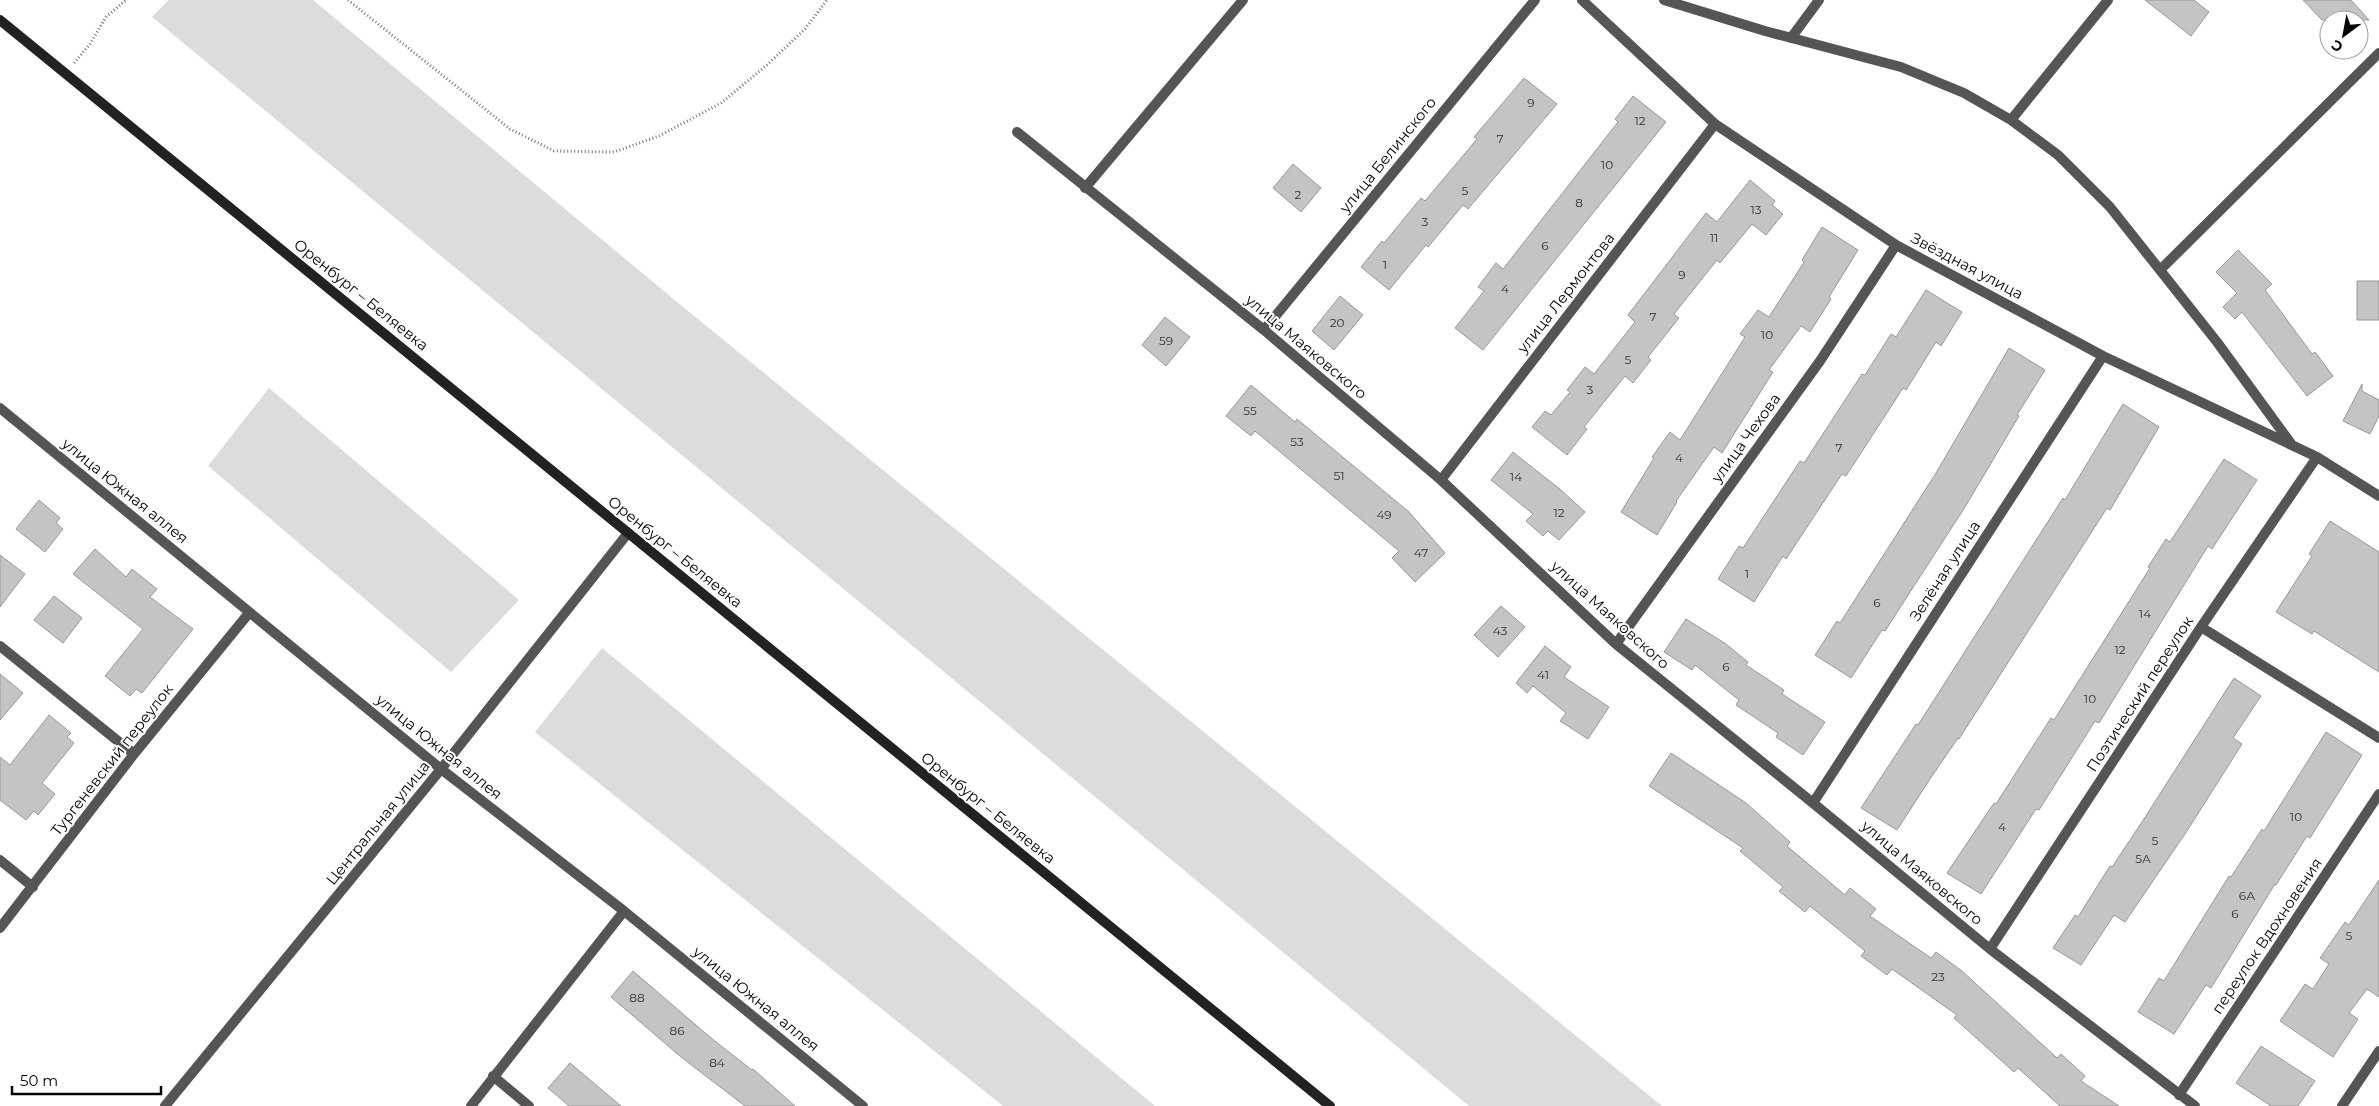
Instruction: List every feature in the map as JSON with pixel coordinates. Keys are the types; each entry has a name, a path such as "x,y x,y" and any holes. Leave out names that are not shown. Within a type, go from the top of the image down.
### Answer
{"main road":[{"name":"Оренбург – Беляевка","path":"0,20 1330,1106"}],"street":[{"path":"1085,188 1243,0"},
{"name":"улица Белинского","path":"1264,330 1534,0"},
{"name":"Звёздная улица","path":"1582,0 1715,124 1896,245 2103,356 2317,457 2379,496"},
{"path":"1664,0 1791,38 1902,67 1964,94 2011,120 2058,155 2095,191 2228,356 2293,445"},
{"path":"1791,38 1819,0"},
{"path":"2011,120 2108,0"},
{"path":"2160,270 2379,53"},
{"name":"улица Лермонтова","path":"1441,480 1715,124"},
{"name":"улица Маяковского","path":"1017,132 1264,330 1441,480 1616,644 1813,802 1990,949 2195,1106"},
{"name":"улица Чехова","path":"1616,644 1820,361 1896,245"},
{"name":"Зелёная улица","path":"1813,802 2103,356"},
{"name":"улица Южная аллея","path":"0,408 441,769 624,911 863,1106"},
{"name":"Поэтический переулок","path":"1990,949 2201,627 2317,457"},
{"name":"Центральная улица","path":"166,1106 441,769 628,533"},
{"name":"Тургеневский переулок","path":"0,928 134,754 249,612"},
{"path":"2201,627 2379,738"},
{"path":"0,646 134,754"},
{"name":"переулок Вдохновения","path":"2179,1095 2379,794"},
{"path":"0,860 33,887"},
{"path":"471,1106 624,911"},
{"path":"2342,1106 2379,1051"},
{"path":"493,1076 530,1106"}],"path":[{"path":"65,74 90,44 106,17 126,0"},
{"path":"348,0 510,129 554,152 614,152 659,136 721,103 767,65 805,29 827,0"}],"shaded area":[{"path":"169,0 313,0 682,306 1662,1106 1469,1106 152,17"},
{"path":"269,388 519,600 451,672 208,466"},
{"path":"602,648 1155,1106 1003,1106 535,732"}],"building":[{"path":"2145,0 2194,0 2209,12 2191,36"},
{"path":"2303,0 2351,0 2360,10 2319,10 2319,17"},
{"path":"1524,78 1557,104 1468,209 1463,205 1428,247 1426,245 1389,290 1361,267 1382,241 1384,243 1421,198 1425,201 1477,139 1474,137"},
{"path":"1633,96 1666,122 1483,350 1455,328 1484,291 1478,287 1496,263 1503,269 1618,122 1615,119"},
{"path":"1293,164 1321,188 1301,212 1273,188"},
{"path":"1750,180 1775,201 1772,205 1783,214 1766,235 1752,224 1720,263 1717,260 1674,314 1679,318 1648,357 1651,360 1633,383 1625,376 1584,427 1587,429 1567,455 1532,427 1545,411 1551,415 1570,392 1567,390 1585,367 1594,374 1635,322 1628,315 1706,213 1717,222"},
{"path":"1822,227 1858,250 1810,332 1801,326 1769,370 1773,372 1722,453 1714,447 1676,501 1657,535 1621,512 1654,458 1652,457 1670,432 1680,440 1745,337 1740,334 1758,310 1769,317 1804,262 1802,260"},
{"path":"2238,250 2272,284 2265,290 2312,354 2315,352 2333,376 2307,396 2242,312 2235,319 2223,307 2237,293 2216,272"},
{"path":"2357,281 2379,281 2379,320 2357,320"},
{"path":"1926,290 1962,312 1941,346 1936,342 1906,390 1903,388 1846,476 1842,474 1786,559 1783,556 1754,602 1718,579 1739,546 1743,548 1800,461 1804,463 1862,374 1865,375 1891,334 1896,337"},
{"path":"1340,296 1363,315 1334,350 1312,331"},
{"path":"1165,317 1190,337 1166,366 1142,345"},
{"path":"2009,348 2045,370 1965,507 1885,631 1882,630 1851,678 1815,655 1837,621 1840,623 1936,473"},
{"path":"2362,384 2362,391 2379,400 2379,416 2370,434 2343,421"},
{"path":"1251,385 1295,422 1297,419 1409,512 1445,553 1415,582 1392,558 1399,551 1255,431 1251,436 1226,416"},
{"path":"2123,404 2159,427 2110,510 2107,508 1959,739 1897,830 1861,808 1916,724 1918,725 2063,498 2065,500"},
{"path":"1513,452 1561,490 1585,512 1559,540 1548,531 1543,536 1526,521 1533,514 1491,480"},
{"path":"2224,459 2257,480 2212,549 2208,546 2099,723 2095,721 2039,810 2036,809 1981,894 1947,873 1994,803 1996,804 2051,718 2054,720 2150,568 2148,567 2166,539 2170,542"},
{"path":"39,500 60,518 56,523 63,529 45,552 16,529"},
{"path":"2330,521 2379,552 2379,672 2314,631 2312,634 2276,612 2312,556 2309,554"},
{"path":"95,549 126,577 132,569 157,589 150,597 193,629 142,693 136,689 130,696 105,676 143,629 73,574"},
{"path":"0,555 25,574 0,607"},
{"path":"54,596 82,618 63,643 34,620"},
{"path":"1501,606 1525,627 1498,657 1474,635"},
{"path":"1686,619 1726,644 1748,662 1746,665 1784,690 1782,694 1825,722 1803,755 1776,737 1778,733 1736,705 1739,700 1695,665 1692,670 1664,652"},
{"path":"1545,646 1571,667 1564,677 1609,707 1588,739 1560,721 1566,713 1533,686 1527,693 1516,683"},
{"path":"0,674 23,693 0,720"},
{"path":"2234,678 2261,696 2233,738 2242,744 2187,831 2125,922 2114,915 2081,965 2053,948 2075,915 2078,917 2110,866 2112,867"},
{"path":"49,715 71,733 67,737 74,743 42,783 55,794 38,815 34,811 26,820 0,800 0,757 10,765"},
{"path":"2326,732 2362,755 2310,838 2307,836 2275,884 2211,988 2206,985 2174,1034 2138,1012 2159,978 2164,981 2229,876 2231,877 2262,829 2264,831"},
{"path":"1671,753 1746,803 1790,842 1787,846 1845,895 1850,888 1876,909 1870,916 1931,958 1936,952 1962,971 2057,1058 2061,1054 2085,1076 2081,1081 2119,1106 2060,1106 2018,1068 2014,1072 1954,1018 1957,1015 1892,969 1887,975 1861,956 1865,951 1810,906 1805,912 1779,891 1783,887 1740,851 1743,848 1649,786"},
{"path":"2379,880 2379,997 2367,989 2349,1013 2358,1019 2333,1057 2280,1021 2305,984 2313,989 2329,964 2320,958 2345,922 2349,925"},
{"path":"633,971 711,1038 753,1069 795,1106 745,1106 681,1057 611,997"},
{"path":"2261,1046 2315,1081 2298,1106 2271,1106 2236,1083"},
{"path":"570,1063 621,1106 569,1106 548,1088"}]}
